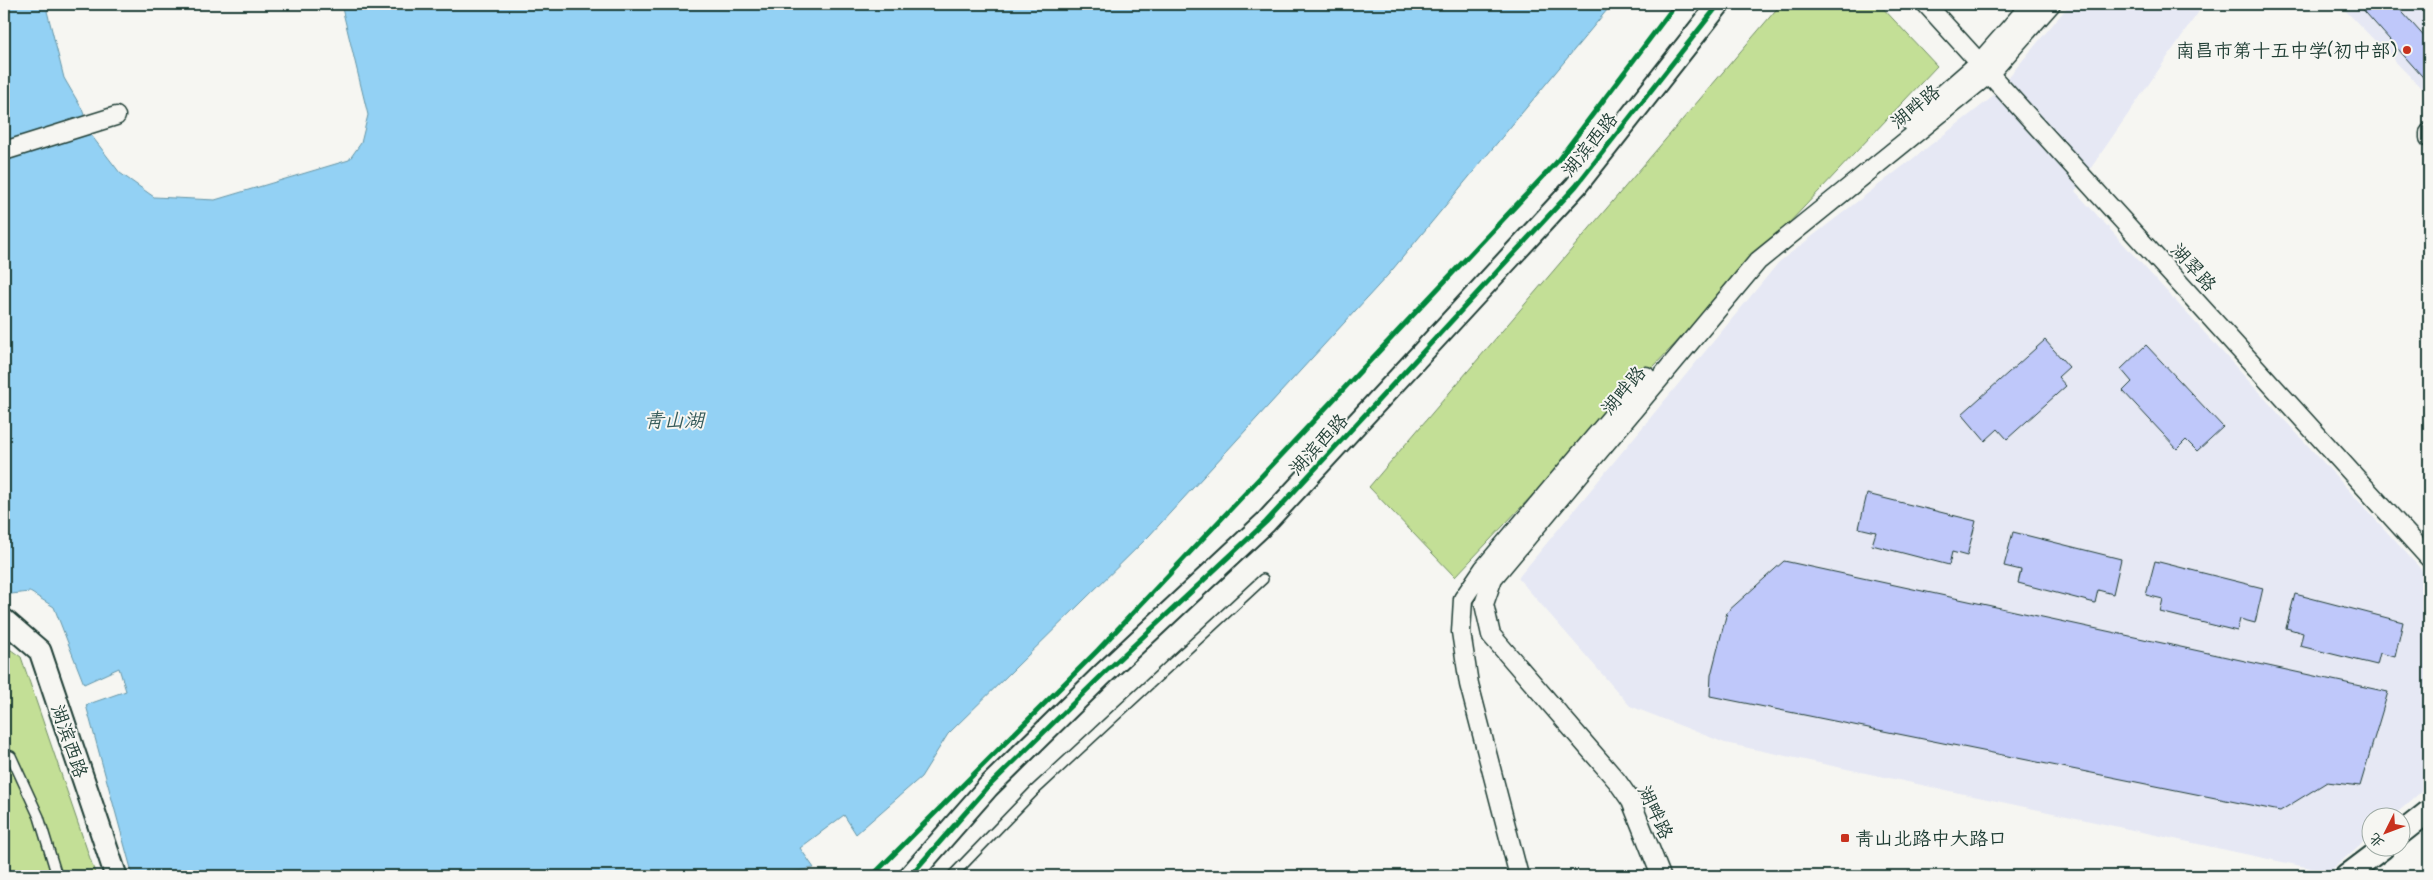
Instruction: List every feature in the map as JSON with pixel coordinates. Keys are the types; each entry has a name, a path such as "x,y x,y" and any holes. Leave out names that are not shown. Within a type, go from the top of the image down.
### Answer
{"street":[{"name":"湖滨西路","path":"910,876 926,855 988,787 1102,675 1273,514 1576,186 1719,4"},
{"name":"湖翠路","path":"1926,4 2429,558"},
{"name":"湖畔路","path":"1519,876 1469,684 1461,632 1463,599 1484,568 1527,516 1752,252 1985,68 2031,4"},
{"name":"湖畔路","path":"1660,872 1631,802 1617,781 1491,635 1484,604 1493,578 1758,261 1985,68 2050,4"},
{"path":"4,151 116,116"},
{"path":"2429,133 2429,138"},
{"name":"湖滨西路","path":"4,620 40,651 116,876"},
{"path":"2410,826 2429,811"},
{"path":"2346,876 2370,858"}],"lane":[{"path":"952,876 1034,791 1263,579"},
{"path":"4,754 11,756 39,817 57,876"}],"shaded area":[{"path":"2070,4 2204,4 2075,191 2429,578 2429,785 2402,808 2360,808 2360,845 2329,872 1725,743 1630,706 1518,578 1779,262 1990,99"},
{"name":"南昌市第十五中学(初中部)","path":"2339,4 2429,4 2429,96"}],"green space":[{"path":"1781,4 1879,4 1937,66 1455,577 1369,487"},
{"path":"4,645 21,657 96,876 4,876"}],"water":[{"name":"青山湖","path":"4,4 55,4 47,11 64,78 82,109 91,135 120,173 154,197 215,200 349,160 361,143 368,115 341,4 1612,4 1388,275 1149,536 948,734 921,777 856,834 844,815 800,848 814,868 768,876 133,876 86,705 126,691 119,668 84,684 54,607 30,592 11,594 4,598"}],"building":[{"path":"2358,4 2395,4 2429,42 2429,84"},
{"path":"2045,340 2069,367 2058,377 2066,386 2007,439 1998,429 1985,441 1962,414"},
{"path":"2146,345 2223,427 2197,451 2186,440 2177,449 2123,391 2132,382 2121,369"},
{"path":"1867,494 1976,521 1967,556 1952,552 1949,565 1872,545 1876,532 1859,528"},
{"path":"2013,532 2121,559 2113,594 2098,590 2095,603 2018,583 2021,570 2004,566"},
{"path":"1784,561 2388,692 2360,786 2327,782 2280,811 1710,696 1711,675 1727,612"},
{"path":"2155,561 2263,588 2255,623 2240,619 2237,631 2160,612 2163,599 2146,595"},
{"path":"2295,594 2403,622 2395,657 2380,653 2377,665 2300,646 2303,633 2286,628"}],"cycle path":[{"path":"872,876 1098,650 1556,163 1676,4"},
{"path":"910,876 988,787 1102,675 1266,522 1576,186 1719,4"}],"place":[{"name":"南昌市第十五中学(初中部)","path":"2407,50"},
{"name":"青山北路中大路口","path":"1845,838"}]}
